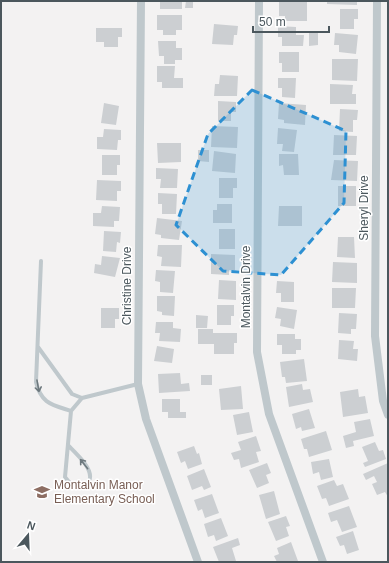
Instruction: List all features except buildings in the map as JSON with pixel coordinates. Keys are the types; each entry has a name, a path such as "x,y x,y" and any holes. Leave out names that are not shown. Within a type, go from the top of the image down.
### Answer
{"street":[{"name":"Christine Drive","path":"141,1 138,384 146,419 198,562"},
{"name":"Montalvin Drive","path":"259,1 258,352 269,414 323,562"},
{"name":"Sheryl Drive","path":"377,1 375,336 383,401 388,415"}],"lane":[{"path":"41,261 36,382 39,394 52,405 72,411"},
{"path":"38,347 72,394 82,398 138,384"},
{"path":"69,446 89,470 90,479 85,486 78,488 69,484 65,477 72,411 82,398"}],"highlighted area":[{"path":"252,90 346,131 344,203 281,275 223,271 176,225 208,134"}],"place":[{"name":"Montalvin Manor Elementary School","path":"42,492"}]}
